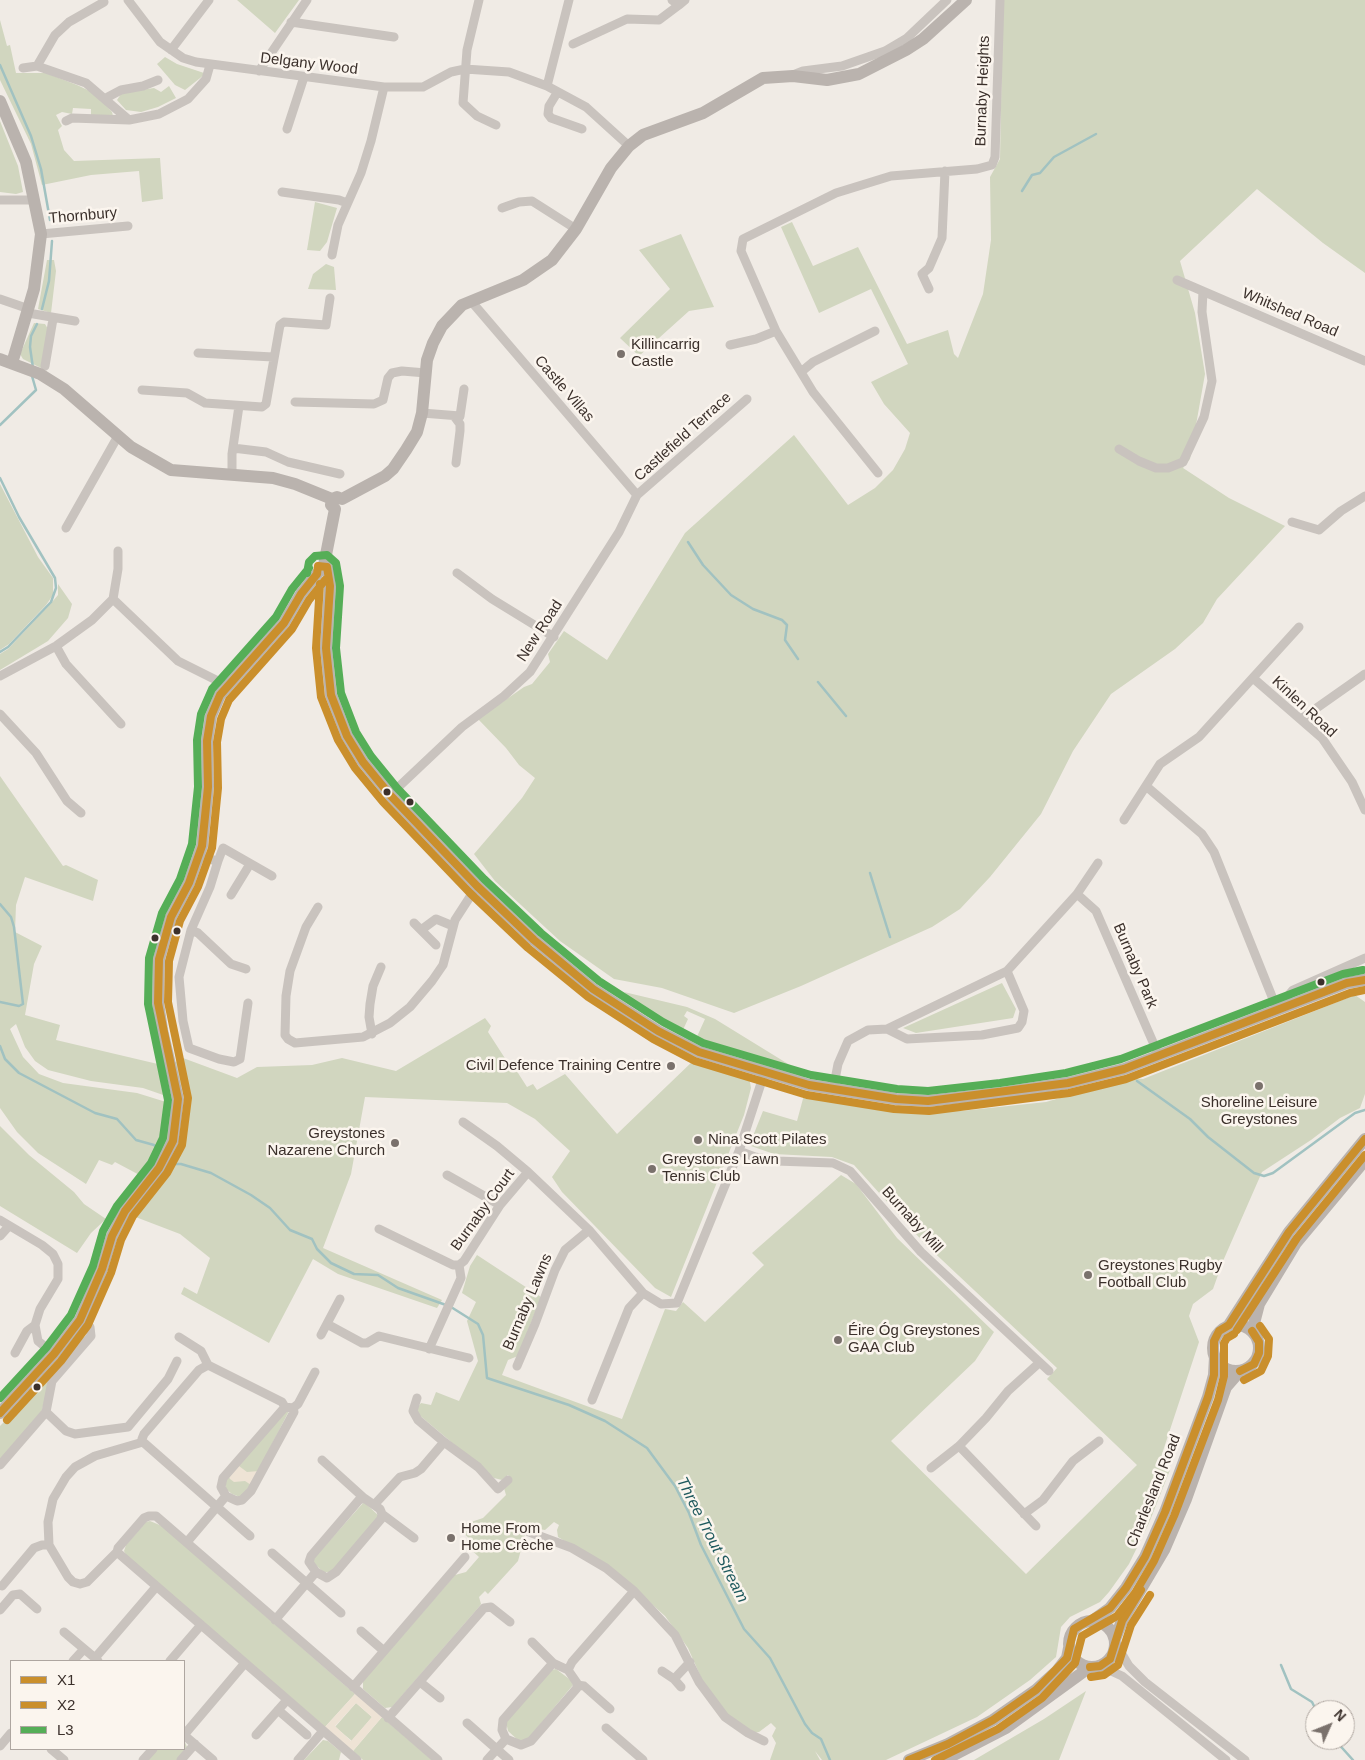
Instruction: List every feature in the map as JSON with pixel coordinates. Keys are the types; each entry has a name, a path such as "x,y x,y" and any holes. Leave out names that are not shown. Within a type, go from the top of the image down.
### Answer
{"main road":[{"path":"0,1413 54,1354 80,1320 102,1269 112,1236 126,1211 159,1168 173,1141 178,1099 158,1003 159,959 171,917 189,883 199,857 204,831 208,787 207,740 211,716 220,695 284,623 301,594 323,571 336,502 393,469 417,432 422,413 427,360 432,343 442,326 457,308 537,272 552,260 576,229 611,168 629,146 643,135 704,114 763,78 793,76 827,80 859,74 924,39 966,0"},
{"path":"0,101 26,162 41,234 37,273 29,311 9,362 43,370 118,436 152,461 171,470 273,478 304,487 336,502"},
{"path":"323,571 330,586 326,648 331,695 347,736 363,762 390,795 477,886 534,940 593,989 658,1031 699,1052 809,1085 896,1099 928,1101 1001,1093 1068,1082 1124,1069 1347,982 1365,980"},
{"path":"1229,1325 1243,1325 1252,1331 1259,1342 1259,1353 1254,1364 1240,1371 1226,1369 1215,1357 1213,1346 1216,1336 1229,1325 1288,1232 1365,1139"},
{"path":"1252,1331 1259,1304 1296,1243 1365,1160"},
{"name":"Charlesland Road","path":"1092,1620 1110,1608 1126,1588 1145,1557 1165,1512 1208,1397 1214,1375 1215,1357"},
{"name":"Charlesland Road","path":"1115,1641 1122,1621 1164,1550 1186,1499 1226,1387 1240,1371"},
{"path":"908,1760 948,1744 993,1720 1036,1690 1067,1658 1070,1648 1070,1636 1080,1624 1092,1620 1106,1625 1115,1641 1110,1659 1095,1666 1006,1728 944,1760"},
{"path":"1070,1648 1076,1660 1095,1666"}],"street":[{"name":"Delgany Wood","path":"128,0 149,30 183,58 210,65 384,88 423,86 451,72 465,69 509,72 546,86 586,108 610,126 629,146"},
{"path":"171,50 209,0"},
{"path":"259,71 307,0"},
{"path":"479,0 465,69 464,103 477,116 496,124"},
{"path":"546,86 569,0"},
{"path":"793,76 803,71 842,66 864,60 885,51 907,38 947,0"},
{"name":"Burnaby Heights","path":"878,473 813,392 776,331 741,251 743,239 836,194 891,176 977,169 992,165 995,157 1000,0"},
{"path":"37,66 55,35 69,22 104,2"},
{"path":"573,44 627,19 658,20 679,2"},
{"path":"291,22 394,38"},
{"path":"66,121 72,118 129,120 159,114 188,99 206,79 210,65"},
{"path":"23,68 37,66 86,83 106,98 116,110 129,120"},
{"path":"287,129 304,77"},
{"path":"106,98 121,90 143,86 158,80"},
{"path":"332,255 338,225 366,157 384,88"},
{"path":"557,93 549,106 548,114 551,118 582,129"},
{"path":"929,289 922,274 929,268 942,238 945,171"},
{"path":"282,192 339,200 347,203"},
{"path":"0,200 34,200"},
{"path":"502,208 519,202 532,201 576,229"},
{"name":"Thornbury","path":"41,234 128,226"},
{"name":"Whitshed Road","path":"1177,280 1365,361"},
{"path":"1119,449 1139,461 1156,468 1168,468 1183,462 1204,418 1212,381 1202,312 1203,291"},
{"path":"142,390 187,393 205,403 262,407 266,404 273,356 280,326 284,322 326,325 330,298"},
{"path":"0,299 53,319 75,321"},
{"name":"Castle Villas","path":"471,301 638,495"},
{"path":"43,370 53,319"},
{"path":"730,345 756,339 776,331"},
{"path":"801,372 813,362 876,332"},
{"path":"198,353 273,356"},
{"path":"295,402 374,404 383,400 388,378 392,373 402,371 426,373"},
{"path":"422,413 460,416 464,389"},
{"name":"Castlefield Terrace","path":"638,495 747,399"},
{"path":"232,475 233,448 239,406"},
{"path":"454,416 460,424 456,463"},
{"path":"66,528 118,436"},
{"path":"233,448 266,452 288,462 340,474"},
{"name":"New Road","path":"390,795 462,727 504,696 530,672 618,532 638,495"},
{"path":"1292,522 1319,530 1341,511 1365,496"},
{"path":"0,676 56,646 92,620 113,598 118,569 118,551"},
{"path":"457,573 492,599 554,636"},
{"path":"113,598 178,661 228,686"},
{"path":"1124,820 1160,764 1199,737 1299,627"},
{"path":"56,646 66,664 121,724"},
{"path":"1301,719 1365,674"},
{"name":"Kinlen Road","path":"1252,678 1322,738 1352,782 1365,810"},
{"path":"0,714 36,753 67,801 81,813"},
{"path":"1146,786 1202,834 1214,852 1276,1009 1292,990 1365,958"},
{"path":"248,1003 240,1059 234,1062 219,1059 189,1048 183,1020 179,977 191,930 210,886 223,848 272,876"},
{"path":"199,857 218,861"},
{"path":"833,1090 838,1064 848,1041 868,1030 887,1029 1008,971 1077,894 1098,863"},
{"path":"231,895 250,864"},
{"path":"318,907 306,927 290,971 286,996 285,1034 288,1040 295,1043 363,1037 390,1023 410,1007 443,965 453,926 477,886"},
{"name":"Burnaby Park","path":"1077,894 1096,911 1159,1056"},
{"path":"421,930 436,919 453,926"},
{"path":"414,923 436,945"},
{"path":"191,930 198,933 231,964 246,969"},
{"path":"372,1034 368,1017 373,986 381,967"},
{"path":"887,1029 907,1039 982,1035 1018,1028 1022,1022 1024,1012 1008,971"},
{"path":"463,1122 497,1146 528,1172 589,1230 643,1293 662,1304 677,1303 738,1151 765,1072"},
{"name":"Burnaby Mill","path":"738,1151 776,1161 833,1163 850,1171 921,1252 1048,1371"},
{"name":"Burnaby Court","path":"378,1229 453,1265 458,1265 464,1261 500,1205 528,1172"},
{"path":"447,1175 500,1205"},
{"path":"0,1220 42,1245 52,1254 58,1264 58,1278 40,1309 35,1325 38,1341 54,1354"},
{"path":"0,1236 9,1226"},
{"name":"Burnaby Lawns","path":"516,1366 565,1250 589,1230"},
{"path":"429,1349 461,1278 458,1265"},
{"path":"592,1400 629,1308 643,1293"},
{"path":"321,1335 340,1299"},
{"path":"0,1465 46,1412 52,1381 91,1336 90,1327 80,1320"},
{"path":"327,1324 362,1343 367,1344 379,1336 469,1358"},
{"path":"15,1353 28,1331 35,1325"},
{"path":"180,1337 201,1351 208,1365 282,1402 289,1407 294,1412 251,1491 242,1500 236,1501 226,1496 221,1487 223,1478 289,1407 298,1404 315,1372"},
{"path":"46,1412 66,1431 75,1434 128,1427 168,1379 177,1361"},
{"path":"931,1468 959,1446 1008,1392 1040,1363"},
{"path":"143,1442 144,1434 199,1370 208,1365"},
{"path":"417,1398 413,1412 418,1420 478,1467 498,1489 508,1480"},
{"path":"1024,1514 1043,1500 1073,1461 1099,1441"},
{"path":"143,1442 250,1536"},
{"path":"143,1442 95,1456 75,1467 66,1477 51,1507 48,1522 50,1545 68,1577 73,1582 80,1584 86,1582 117,1552 118,1548 130,1534 149,1516 156,1516 438,1760"},
{"path":"374,1505 400,1477 415,1473 421,1469 444,1442"},
{"path":"959,1446 1036,1526"},
{"path":"322,1460 382,1514 414,1538"},
{"path":"187,1542 226,1496"},
{"path":"364,1498 359,1500 311,1556 309,1562 316,1572 327,1578 333,1576 381,1519 382,1514"},
{"path":"530,1532 572,1548 606,1568 634,1591 675,1635 699,1682 725,1717 748,1734 764,1741"},
{"path":"13,1595 1,1585 34,1548 50,1545"},
{"path":"117,1552 323,1731 350,1758"},
{"path":"272,1554 340,1613"},
{"path":"353,1687 465,1558"},
{"path":"276,1620 316,1572"},
{"path":"64,1632 96,1660 156,1587"},
{"path":"568,1670 572,1662 634,1591"},
{"path":"0,1610 13,1595 20,1594 38,1609"},
{"path":"388,1718 484,1608 491,1607 510,1622"},
{"path":"171,1660 200,1625"},
{"path":"361,1631 384,1651"},
{"path":"1115,1641 1129,1666 1145,1682 1244,1760"},
{"path":"532,1642 553,1663 568,1670 577,1685"},
{"path":"74,1660 84,1649"},
{"path":"674,1679 690,1662"},
{"path":"185,1734 245,1663"},
{"path":"553,1663 503,1720 502,1730 506,1738 521,1745 531,1742 577,1685"},
{"path":"1095,1666 1122,1676 1226,1760"},
{"path":"662,1671 674,1679 681,1687"},
{"path":"420,1682 440,1698"},
{"path":"577,1685 584,1686 610,1709"},
{"path":"256,1735 287,1700"},
{"path":"278,1710 307,1735"},
{"path":"467,1723 509,1760"},
{"path":"606,1728 637,1758"},
{"path":"298,1760 323,1731"},
{"path":"0,1746 10,1734"},
{"path":"185,1736 213,1760"},
{"path":"487,1760 506,1738"},
{"path":"181,1760 195,1744"},
{"path":"52,1750 64,1760"},
{"path":"143,1760 152,1750"}],"green space":[{"path":"237,0 299,0 275,33"},
{"path":"1003,0 1365,0 1365,273 1323,243 1257,189 1180,261 1195,313 1205,374 1190,459 1183,468 1229,498 1285,526 1217,599 1203,623 1175,649 1111,694 1073,751 1041,814 990,877 960,909 932,927 801,986 734,1013 662,988 614,979 560,941 495,881 474,854 522,798 535,778 519,765 506,748 478,719 524,687 532,684 550,662 548,654 564,631 607,660 685,533 794,435 848,505 875,488 893,470 905,449 910,433 884,404 871,382 908,364 871,289 819,313 781,227 792,222 813,266 858,247 907,344 948,330 954,354 958,358 983,294 991,240 990,177 1000,159"},
{"path":"0,20 7,46 10,45 16,73 46,73 77,85 96,94 112,112 113,116 91,115 91,109 73,108 72,114 62,112 56,115 62,126 58,130 64,150 74,161 160,158 163,199 142,202 139,171 91,175 42,185 31,144 0,80"},
{"path":"165,57 177,64 204,73 204,75 185,90 175,85 157,64"},
{"path":"169,86 176,98 158,107 141,112 126,110 117,100 121,94 128,92 154,88 161,92"},
{"path":"0,121 18,166 23,192 16,194 0,192"},
{"path":"315,202 337,208 327,242 320,251 307,250"},
{"path":"681,234 714,307 689,311 639,356 620,338 670,289 639,250"},
{"path":"47,260 54,260 56,271 51,313 38,309"},
{"path":"326,264 334,267 336,290 308,289 313,274"},
{"path":"34,323 45,324 48,329 41,368 23,359 20,354"},
{"path":"0,484 38,557 53,578 53,595 9,644 0,650"},
{"path":"58,584 72,604 68,618 48,641 0,670 0,654 8,649 58,595"},
{"path":"0,776 63,866 66,865 98,880 93,901 25,877 16,905 15,932 42,946 34,964 25,1015 60,1025 56,1040 162,1065 169,1097 143,1088 91,1081 48,1070 35,1061 25,1047 16,1024 10,1029 23,1057 39,1074 63,1083 137,1093 166,1102 174,1102 167,1145 147,1179 115,1162 112,1165 99,1160 86,1184 38,1153 17,1132 0,1108"},
{"path":"1002,983 1016,1009 1013,1018 916,1033 903,1028"},
{"path":"624,992 687,1007 715,1019 806,1075 805,1078 762,1066 695,1041 705,1019 687,1011 684,1016 688,1019 682,1032 677,1033 644,1014 640,1010 642,1009"},
{"path":"1355,995 1365,1002 1365,1094 1360,1108 1340,1118 1311,1140 1262,1172 1223,1261 1213,1289 1193,1304 1189,1316 1199,1342 1159,1463 1170,1470 1149,1523 1129,1564 1109,1592 1100,1602 1070,1617 1061,1627 1056,1657 1030,1680 977,1717 886,1760 822,1760 815,1751 820,1760 770,1760 776,1743 772,1736 776,1728 771,1723 759,1732 753,1733 726,1713 703,1682 688,1648 665,1616 615,1571 558,1537 557,1530 559,1525 554,1522 545,1530 527,1527 518,1561 488,1594 485,1591 479,1597 481,1604 479,1607 392,1707 385,1708 363,1689 363,1681 455,1575 466,1572 479,1557 468,1547 470,1539 462,1532 465,1524 483,1518 506,1495 504,1488 512,1480 508,1475 502,1480 494,1478 418,1414 417,1408 421,1403 431,1405 436,1392 459,1401 478,1361 467,1321 476,1302 462,1293 470,1266 477,1255 541,1297 518,1356 508,1360 502,1375 622,1419 665,1309 676,1311 683,1302 705,1322 764,1265 752,1253 841,1175 856,1184 897,1238 994,1332 975,1361 891,1441 1026,1574 1137,1465 1047,1379 1057,1368 925,1244 854,1165 832,1157 774,1154 751,1146 751,1141 763,1111 797,1121 804,1095 879,1106 961,1111 1046,1102 1128,1078 1143,1079"},
{"path":"485,1018 491,1026 488,1032 508,1063 511,1062 527,1087 533,1084 537,1090 565,1074 617,1134 695,1059 745,1076 750,1082 751,1088 744,1115 671,1297 655,1288 562,1192 552,1177 570,1151 535,1119 507,1103 365,1097 351,1174 323,1248 442,1300 437,1308 338,1274 313,1259 269,1343 181,1294 184,1287 197,1294 210,1258 180,1234 133,1216 149,1198 183,1139 187,1106 174,1063 183,1058 237,1078 257,1067 312,1065 342,1058 396,1071"},
{"path":"0,1126 29,1155 74,1192 84,1204 106,1219 91,1233 77,1253 0,1206"},
{"path":"80,1336 86,1338 50,1381 40,1417 0,1462 0,1426 45,1380"},
{"path":"289,1411 251,1485 240,1497 232,1494 226,1489 226,1480 285,1412"},
{"path":"364,1502 379,1516 331,1572 323,1572 313,1562 315,1557"},
{"path":"150,1521 162,1526 355,1694 325,1727 126,1555 124,1551 126,1545 146,1522"},
{"path":"556,1669 572,1681 573,1685 527,1740 519,1741 508,1731 506,1722 551,1670"},
{"path":"1086,1691 1059,1760 974,1760 1044,1719"},
{"path":"356,1703 372,1717 352,1741 335,1727"},
{"path":"382,1717 432,1760 363,1760 353,1751"},
{"path":"323,1740 328,1741 341,1752 339,1760 304,1760"},
{"path":"156,1750 185,1750 177,1760 147,1760"}],"shaded area":[{"path":"239,1466 247,1472 259,1471 251,1485 245,1481 234,1482 230,1479 229,1477"},
{"path":"355,1694 382,1717 353,1751 325,1727","holes":["356,1703 372,1717 351,1741 335,1726"]}],"waterway":[{"path":"0,65 31,136 41,169 50,220"},
{"path":"1022,191 1032,175 1040,173 1054,157 1096,134"},
{"path":"42,309 49,281 52,241"},
{"path":"33,368 30,347 31,336 37,324"},
{"path":"0,425 36,390 32,376"},
{"path":"0,478 19,517 55,578 56,588 51,602 8,647 0,652"},
{"path":"688,542 703,565 731,595 753,609 782,620 787,625 785,640 798,659"},
{"path":"818,682 846,716"},
{"path":"870,873 890,937"},
{"name":"Three Trout Stream","path":"0,904 11,917 14,927 23,1004 19,1006 0,1002"},
{"name":"Three Trout Stream","path":"0,1046 5,1059 19,1073 95,1113 117,1119 136,1140 154,1145 163,1152"},
{"path":"1137,1081 1190,1119 1208,1137 1254,1173 1264,1176 1273,1173 1355,1113 1365,1110"},
{"name":"Three Trout Stream","path":"167,1159 173,1164 181,1164 211,1173 251,1195 270,1208 290,1230 312,1239 317,1249 331,1263 354,1274 378,1275 398,1288 446,1305"},
{"name":"Three Trout Stream","path":"451,1307 478,1324 483,1335 487,1378 569,1405 605,1421 647,1448 675,1486 689,1513 701,1545 744,1629 770,1658 805,1724 812,1733 821,1739 830,1760"},
{"path":"1281,1665 1291,1689 1309,1700"},
{"path":"1344,1750 1353,1760"}],"transit line":[{"name":"L3","path":"307,573 309,562 315,556 327,555 336,563 340,586 336,648 341,693 356,732 371,756 397,788 484,879 541,933 599,981 663,1022 703,1043 811,1075 897,1089 928,1091 1066,1073 1121,1059 1343,974 1363,970"},
{"name":"X1","path":"317,574 318,566 327,567 330,586 326,648 331,695 347,736 363,762 390,795 477,886 534,940 593,989 658,1031 699,1052 809,1085 896,1099 928,1101 1068,1083 1124,1069 1347,983 1365,980"},
{"name":"L3","path":"0,1398 46,1348 71,1315 93,1266 103,1231 117,1206 151,1163 163,1138 168,1100 148,1004 149,958 162,913 180,879 192,844 198,787 197,740 201,714 212,689 276,617 292,589 309,568"},
{"name":"X1","path":"0,1413 54,1354 80,1320 102,1269 112,1236 125,1211 159,1168 173,1141 178,1099 158,1003 159,959 171,917 189,883 202,846 208,787 207,741 211,716 220,695 284,623 301,594 317,574"},
{"name":"X2","path":"7,1420 61,1361 88,1325 111,1273 121,1240 133,1216 167,1173 182,1145 188,1098 168,1002 169,961 180,921 198,887 212,848 218,788 217,742 221,719 229,700 292,629 309,600 325,580"},
{"name":"X2","path":"320,584 316,648 321,697 338,740 355,768 383,802 470,893 528,948 588,997 653,1039 695,1061 807,1095 894,1109 929,1111 1069,1093 1126,1079 1350,993 1365,990"},
{"name":"X1","path":"1229,1325 1289,1232 1365,1139"},
{"name":"X2","path":"1237,1330 1297,1238 1365,1155"},
{"name":"X1","path":"909,1760 948,1744 993,1720 1036,1690 1067,1658 1074,1629 1110,1608 1126,1588 1145,1557 1165,1512 1208,1397 1214,1375 1214,1341 1219,1331 1229,1325"},
{"name":"X2","path":"1244,1380 1261,1371 1268,1356 1269,1339 1260,1326"},
{"name":"X1","path":"1240,1371 1254,1364 1259,1353 1259,1342 1252,1331"},
{"name":"X2","path":"935,1760 998,1729 1042,1698 1075,1663 1082,1636 1117,1616 1135,1593 1154,1561 1174,1516 1218,1400 1224,1376 1224,1343 1227,1338 1234,1334"},
{"name":"X1","path":"1090,1667 1100,1666 1110,1659 1122,1621 1141,1590"},
{"name":"X2","path":"1091,1677 1104,1675 1118,1665 1131,1625 1150,1595"}],"place":[{"name":"Killincarrig Castle","path":"621,354"},
{"name":"Civil Defence Training Centre","path":"671,1066"},
{"name":"Shoreline Leisure Greystones","path":"1259,1086"},
{"name":"Nina Scott Pilates","path":"698,1140"},
{"name":"Greystones Nazarene Church","path":"395,1143"},
{"name":"Greystones Lawn Tennis Club","path":"652,1169"},
{"name":"Greystones Rugby Football Club","path":"1088,1275"},
{"name":"Éire Óg Greystones GAA Club","path":"838,1340"},
{"name":"Home From Home Crèche","path":"451,1538"}]}
